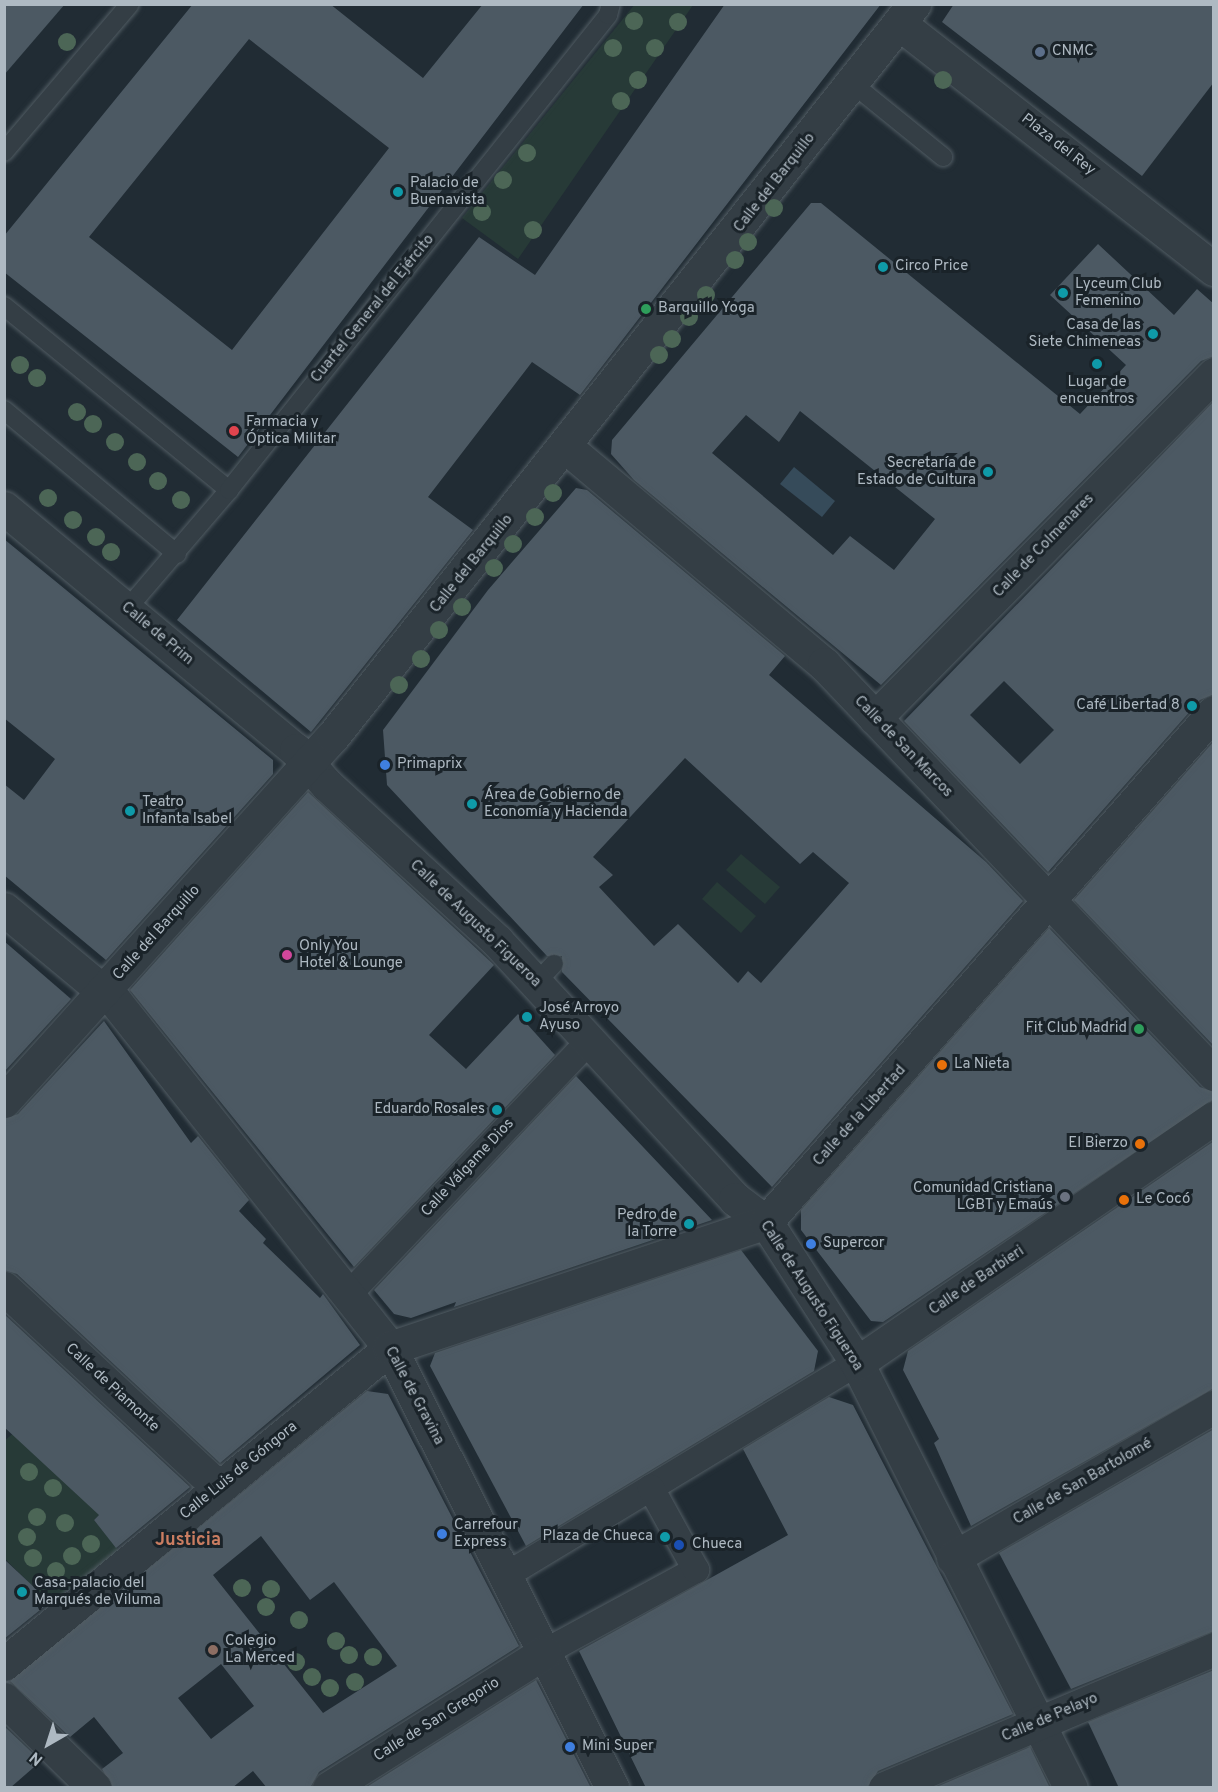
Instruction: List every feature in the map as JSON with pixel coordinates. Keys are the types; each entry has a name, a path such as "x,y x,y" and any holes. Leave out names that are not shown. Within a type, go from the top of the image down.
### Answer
{"street":[{"name":"Calle del Barquillo","path":"4,1101 307,763 566,447 907,14"},
{"name":"Plaza del Rey","path":"907,14 1214,270"},
{"name":"Calle de Colmenares","path":"875,718 1214,374"},
{"name":"Calle de San Marcos","path":"566,447 824,664 1214,1074"},
{"name":"Calle de Prim","path":"4,508 127,609 307,763"},
{"name":"Calle de la Libertad","path":"390,1348 766,1222 1214,712"},
{"name":"Calle de Augusto Figueroa","path":"307,763 545,973 588,1042 735,1199 766,1222 857,1363 953,1558 1040,1723 1071,1788"},
{"name":"Calle de Gravina","path":"4,909 104,992 349,1294 390,1348 612,1788"},
{"name":"Calle Válgame Dios","path":"349,1294 588,1042"},
{"name":"Calle de Barbieri","path":"505,1576 857,1363 1214,1118"},
{"name":"Calle de Piamonte","path":"4,1288 219,1488"},
{"name":"Calle Luis de Góngora","path":"4,1664 390,1348"},
{"name":"Calle de San Bartolomé","path":"953,1558 1214,1407"},
{"path":"545,1652 696,1570 651,1488"},
{"name":"Calle de Pelayo","path":"885,1788 1214,1649"},
{"name":"Calle de San Gregorio","path":"329,1788 545,1652"},
{"path":"4,1700 95,1788"}],"lane":[{"path":"4,152 130,4"},
{"name":"Cuartel General del Ejército","path":"127,609 177,554 229,490 608,15 611,4"},
{"path":"853,84 943,157"},
{"path":"4,306 229,490"},
{"path":"4,410 177,554"}],"green space":[{"path":"635,4 693,5 518,259 462,218"},
{"path":"741,854 780,887 765,904 726,870"},
{"path":"717,882 756,916 741,933 702,899"},
{"path":"16,1431 114,1501 94,1520 119,1551 50,1603 5,1559 4,1441"}],"water":[{"path":"794,467 835,501 822,517 780,484"}],"building":[{"path":"4,4 65,4 4,75"},
{"name":"Palacio de Buenavista","path":"193,4 330,4 423,78 483,4 584,4 238,457 4,272 4,236","holes":["249,39 389,148 232,350 89,237"]},
{"path":"725,4 881,4 580,395 532,362 428,497 473,530 311,732 177,620 479,237 535,275"},
{"path":"954,4 1214,4 1214,82 1142,176 942,22"},
{"path":"811,203 821,203 1080,414 1126,365 1050,295 1098,244 1174,315 1197,289 1214,304 1214,356 1201,361 881,685 634,480 611,454 612,440","holes":["800,411 935,519 894,570 850,536 833,555 712,453 746,415 779,442"]},
{"path":"1214,401 1214,694 1200,700 1048,872 904,721","holes":["1004,681 1054,730 1020,764 970,715"]},
{"path":"576,488 587,490 785,656 769,675 986,862 1023,901 772,1187 562,972 562,956 547,956 387,785 383,730 488,590","holes":["685,758 800,864 813,852 849,883 761,983 748,971 738,983 678,924 654,946 599,887 613,875 593,857"]},
{"path":"4,539 273,760 273,774 106,960 4,875 4,784 24,800 55,759 4,718"},
{"path":"1214,741 1214,1046 1074,900"},
{"path":"308,792 494,965 429,1035 466,1069 518,1014 555,1055 354,1267 130,990"},
{"path":"1049,928 1200,1087 1214,1092 1214,1099 883,1322 871,1321 801,1230 801,1210"},
{"path":"4,941 71,999 4,1072"},
{"path":"104,1021 191,1143 198,1136 249,1200 239,1211 266,1239 263,1243 320,1298 323,1294 360,1345 220,1463 17,1274 4,1270 4,1119 18,1114"},
{"path":"576,1076 712,1220 454,1307 456,1302 411,1318 394,1314 374,1290"},
{"path":"1214,1141 1214,1388 971,1526 934,1443 939,1439 903,1370 908,1351"},
{"path":"741,1250 818,1351 814,1371 526,1546 430,1366 435,1353"},
{"path":"4,1314 190,1487 116,1548 94,1520 99,1515 4,1427"},
{"path":"367,1391 388,1394 519,1646 319,1772 310,1788 267,1788 253,1771 232,1788 113,1788 102,1769 123,1753 94,1717 70,1737 10,1681","holes":["261,1536 310,1600 334,1582 397,1666 323,1713 213,1575","221,1664 254,1706 211,1739 178,1698"]},
{"path":"829,1397 853,1405 1013,1714 878,1771 867,1788 646,1788 579,1651 788,1535 743,1449"},
{"path":"1214,1429 1214,1631 1071,1689 999,1553"},
{"name":"Casa-palacio del Marqués de Viluma","path":"4,1559 50,1602 4,1639"},
{"path":"1214,1670 1214,1788 1119,1788 1088,1722"},
{"path":"536,1680 591,1788 365,1788"},
{"path":"4,1726 41,1761 10,1788 4,1788"},
{"path":"1030,1747 1050,1788 934,1788"}],"place":[{"name":"CNMC","path":"1040,52"},
{"name":"Palacio de Buenavista","path":"398,192"},
{"name":"Circo Price","path":"883,267"},
{"name":"Lyceum Club Femenino","path":"1063,293"},
{"name":"Barquillo Yoga","path":"646,309"},
{"name":"Casa de las Siete Chimeneas","path":"1153,334"},
{"name":"Lugar de encuentros","path":"1097,364"},
{"name":"Farmacia y Óptica Militar","path":"234,431"},
{"name":"Secretaría de Estado de Cultura","path":"988,472"},
{"name":"Café Libertad 8","path":"1192,706"},
{"name":"Primaprix","path":"385,765"},
{"name":"Área de Gobierno de Economía y Hacienda","path":"472,804"},
{"name":"Teatro Infanta Isabel","path":"130,811"},
{"name":"Only You Hotel & Lounge","path":"287,955"},
{"name":"José Arroyo Ayuso","path":"527,1017"},
{"name":"Fit Club Madrid","path":"1139,1029"},
{"name":"La Nieta","path":"942,1065"},
{"name":"Eduardo Rosales","path":"497,1110"},
{"name":"El Bierzo","path":"1140,1144"},
{"name":"Comunidad Cristiana LGBT y Emaús","path":"1065,1197"},
{"name":"Le Cocó","path":"1124,1200"},
{"name":"Pedro de la Torre","path":"689,1224"},
{"name":"Supercor","path":"811,1244"},
{"name":"Carrefour Express","path":"442,1534"},
{"name":"Plaza de Chueca","path":"665,1537"},
{"name":"Chueca","path":"679,1545"},
{"name":"Casa-palacio del Marqués de Viluma","path":"22,1592"},
{"name":"Colegio La Merced","path":"213,1650"},
{"name":"Mini Super","path":"570,1747"}],"district":[{"name":"Justicia","path":"188,1541"}]}
